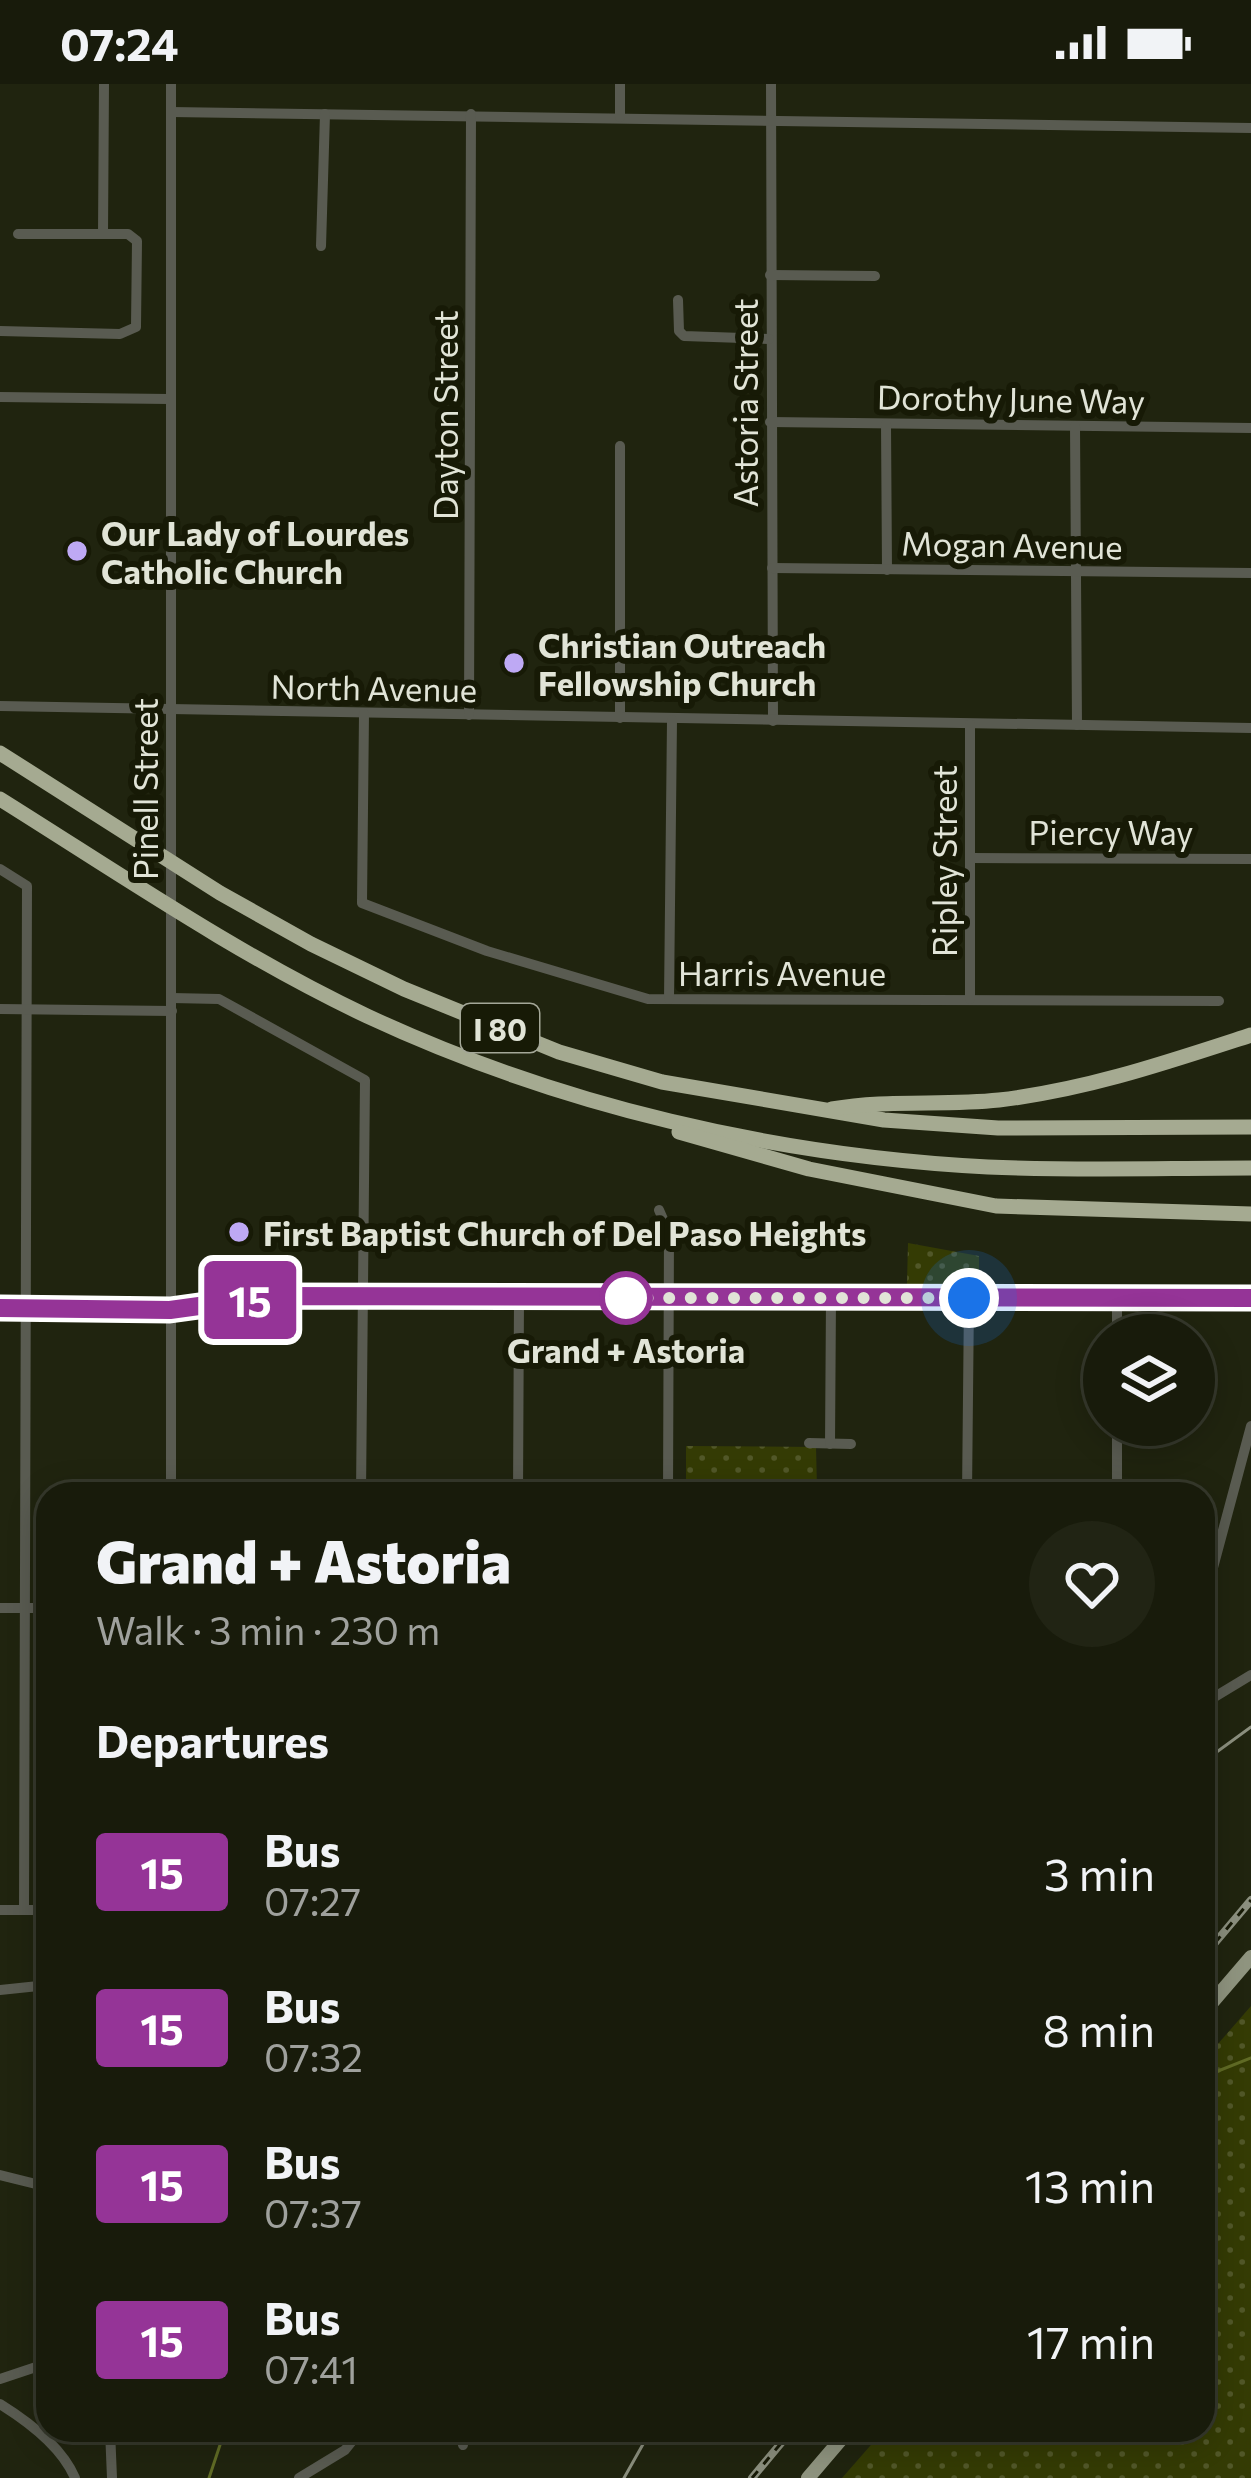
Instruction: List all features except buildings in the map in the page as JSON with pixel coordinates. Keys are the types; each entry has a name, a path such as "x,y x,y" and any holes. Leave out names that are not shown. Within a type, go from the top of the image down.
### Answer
{"highway":[{"name":"I 80","path":"0,753 220,893 311,944 404,989 559,1052 662,1082 818,1112 998,1128 1243,1127"},
{"name":"I 80","path":"0,800 262,963 434,1044 592,1100 773,1143 881,1158 990,1167 1251,1168"},
{"path":"818,1112 864,1103 927,1105 1068,1089 1251,1035"},
{"path":"592,1100 652,1124 809,1169 996,1206 1251,1214"}],"main road":[{"path":"1215,1999 1251,1957"},
{"path":"808,2478 839,2442"}],"street":[{"path":"103,234 104,84"},
{"name":"Pinell Street","path":"171,84 171,1482"},
{"path":"620,84 620,117"},
{"name":"Astoria Street","path":"771,84 772,721"},
{"path":"171,112 1251,128"},
{"path":"321,246 325,114"},
{"name":"Dayton Street","path":"469,716 470,114"},
{"path":"0,331 120,334 136,327 137,241 128,234 18,234"},
{"path":"770,275 874,276"},
{"path":"678,300 679,331 684,336 769,339"},
{"path":"0,397 169,399"},
{"name":"Dorothy June Way","path":"770,422 1251,428"},
{"path":"886,424 887,570"},
{"path":"1075,426 1077,725"},
{"path":"620,446 620,718"},
{"name":"Mogan Avenue","path":"772,568 1251,573"},
{"name":"North Avenue","path":"0,706 1251,728"},
{"name":"Harris Avenue","path":"364,714 362,902 551,972 648,999 1219,1000"},
{"path":"669,999 671,720"},
{"name":"Ripley Street","path":"970,724 970,999"},
{"name":"Piercy Way","path":"970,858 1251,859"},
{"path":"0,869 27,886 24,1910"},
{"path":"0,1009 172,1005 219,999 364,1080 362,1482"},
{"path":"659,1210 669,1233 668,1482"},
{"path":"0,1308 170,1310 271,1296 1251,1298"},
{"path":"518,1298 518,1482"},
{"path":"830,1444 831,1298"},
{"path":"967,1482 969,1298"},
{"path":"1117,1298 1117,1314"},
{"path":"1215,1560 1251,1426"},
{"path":"809,1443 851,1444"},
{"path":"1117,1446 1117,1482"},
{"path":"0,1608 36,1608"},
{"path":"1215,1697 1251,1675"},
{"path":"0,1910 36,1910"},
{"path":"0,1990 36,1986"},
{"path":"0,2175 36,2184"},
{"path":"0,2379 36,2366"},
{"path":"0,2404 36,2432"},
{"path":"48,2442 70,2464 75,2478"},
{"path":"110,2442 112,2478"},
{"path":"299,2478 351,2442"}],"green space":[{"path":"908,1243 979,1256 979,1285 907,1284"},
{"path":"686,1446 816,1447 817,1482 686,1482"},
{"path":"1251,2006 1251,2478 842,2478 874,2442 1215,2442 1215,2047"}],"waterway":[{"path":"1215,2072 1251,2058"},
{"path":"209,2478 221,2442"}],"tram line":[{"path":"1215,1753 1251,1727"},
{"path":"624,2478 644,2442"}],"railway":[{"path":"1215,1943 1251,1900"},
{"path":"752,2478 782,2442"}],"bus line":[{"name":"15","path":"0,1308 170,1310 271,1296 1251,1298"}],"place":[{"name":"Our Lady of Lourdes Catholic Church","path":"77,551"},
{"name":"Christian Outreach Fellowship Church","path":"514,663"},
{"name":"First Baptist Church of Del Paso Heights","path":"239,1232"},
{"name":"Grand + Astoria","path":"626,1298"}],"route":[{"path":"626,1298 969,1298"}]}
